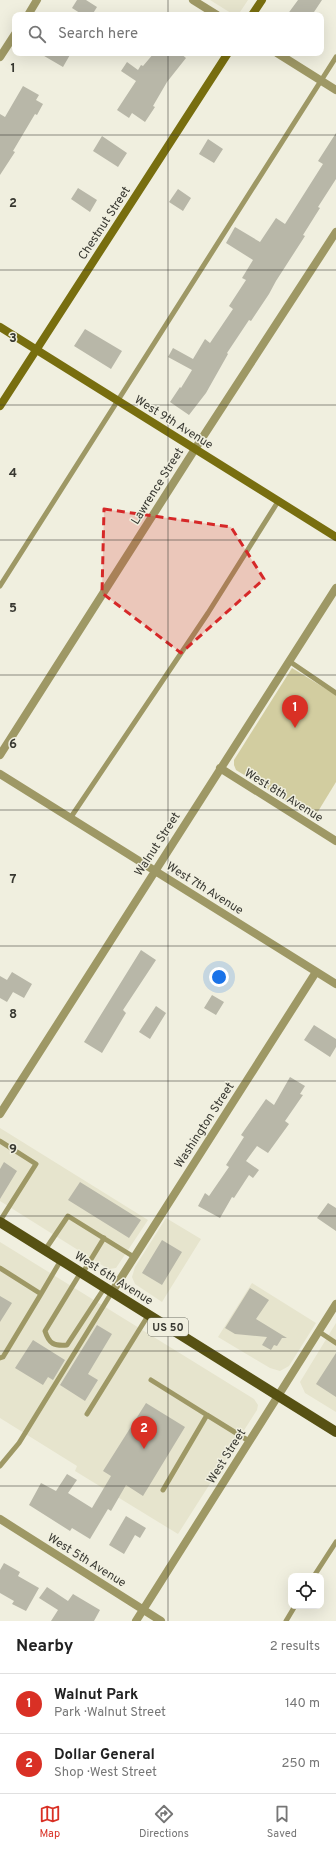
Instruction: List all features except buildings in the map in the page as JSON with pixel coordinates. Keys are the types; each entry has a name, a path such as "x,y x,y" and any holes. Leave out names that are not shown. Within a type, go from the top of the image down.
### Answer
{"main road":[{"name":"West 6th Avenue","path":"0,1222 336,1432"}],"street":[{"path":"30,12 37,0"},
{"path":"193,0 212,12"},
{"path":"254,12 262,0"},
{"path":"0,57 12,39"},
{"name":"Chestnut Street","path":"0,406 226,56"},
{"path":"282,56 336,90"},
{"name":"Lawrence Street","path":"0,755 195,448 336,232"},
{"name":"West 9th Avenue","path":"0,327 336,537"},
{"name":"Walnut Street","path":"0,1114 154,870 336,588"},
{"name":"West 8th Avenue","path":"220,768 336,841"},
{"name":"West 7th Avenue","path":"0,774 336,984"},
{"name":"Washington Street","path":"109,1290 134,1257 316,972"},
{"name":"West Street","path":"136,1621 336,1304"},
{"name":"West 5th Avenue","path":"0,1519 161,1621"}],"lane":[{"path":"0,586 336,57"},
{"path":"71,817 208,613 279,500"},
{"path":"289,661 336,693"},
{"path":"0,1141 36,1164 0,1222"},
{"path":"45,1250 68,1216 134,1257"},
{"path":"104,1238 44,1331 47,1340 57,1346 68,1345 109,1290"},
{"path":"0,1358 3,1357 62,1260"},
{"path":"0,1268 41,1294"},
{"path":"0,1466 19,1443 109,1290"},
{"path":"87,1414 149,1314"},
{"path":"318,1331 336,1343"},
{"path":"151,1380 249,1441"},
{"path":"163,1490 207,1416"},
{"path":"316,1573 336,1542"},
{"path":"286,1621 294,1609"}],"highlighted area":[{"path":"104,509 231,527 264,579 181,653 102,593"}],"shaded area":[{"path":"210,0 248,0 240,12 229,12"},
{"path":"292,668 336,695 336,782 314,818 236,770 234,765 234,760"},
{"path":"0,1128 148,1220 116,1268 109,1269 105,1267 0,1201"},
{"path":"166,1218 201,1239 162,1302 135,1284 132,1277 135,1267"},
{"path":"0,1242 254,1399 258,1405 257,1410 178,1534 75,1471 77,1466 0,1418"},
{"path":"252,1283 316,1323 289,1366 280,1371 270,1368 218,1337"},
{"path":"336,1323 336,1412 305,1393 300,1382"}],"place":[{"name":"Walnut Park","path":"295,728"},
{"name":"Dollar General","path":"144,1449"}]}
